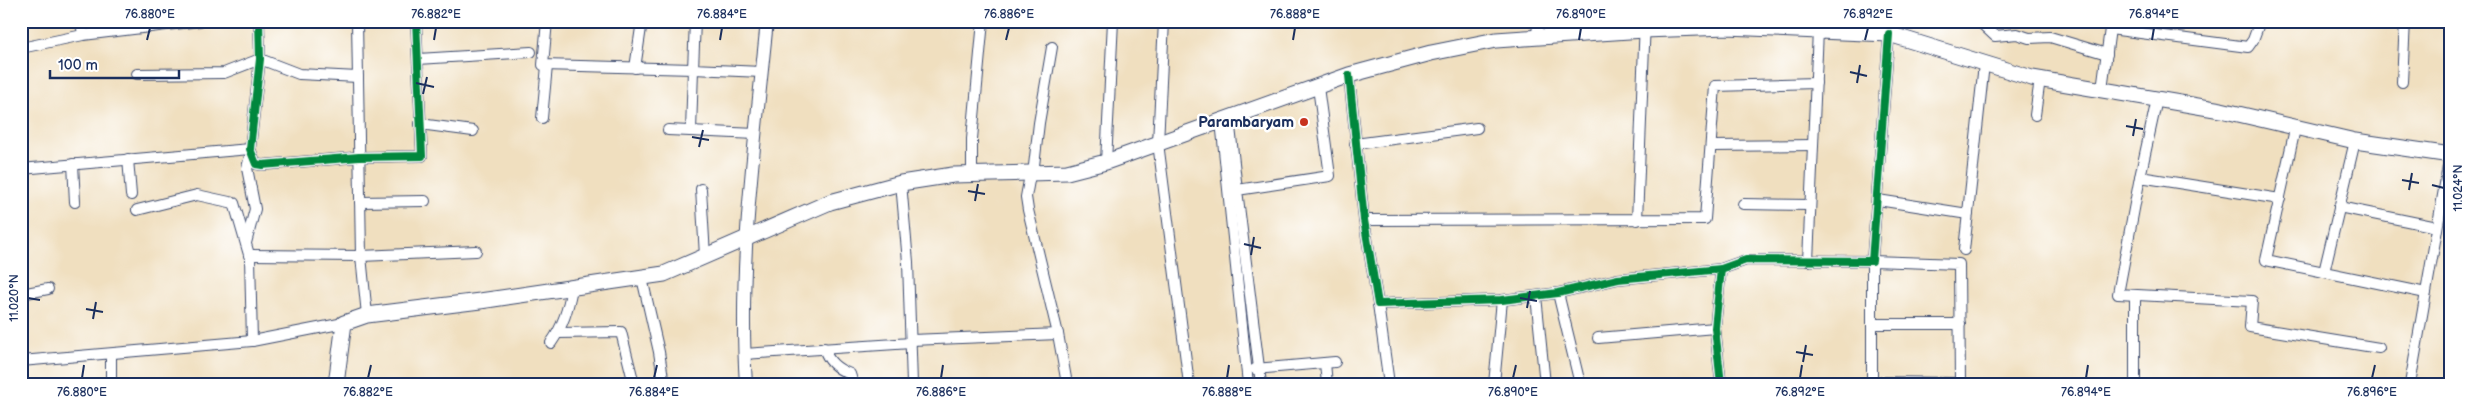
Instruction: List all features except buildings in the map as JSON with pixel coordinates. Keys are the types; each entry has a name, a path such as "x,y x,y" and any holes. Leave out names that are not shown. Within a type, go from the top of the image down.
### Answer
{"main road":[{"path":"336,384 344,323 367,315 664,274 830,202 928,178 972,174 1067,172 1106,162 1349,75 1431,52 1496,40 1645,25 1818,30 1862,27 2040,80 2221,110 2295,129 2355,141 2450,155"}],"street":[{"path":"81,21 84,35"},
{"path":"21,48 132,25 200,21"},
{"path":"246,243 255,209 246,168 251,150 260,59 259,21"},
{"path":"357,21 361,256 367,315"},
{"path":"251,150 256,164 262,166 359,157 422,156 416,21"},
{"path":"547,21 543,66 762,72"},
{"path":"635,68 642,21"},
{"path":"691,131 696,21"},
{"path":"746,384 743,308 746,238 767,21"},
{"path":"972,174 972,140 983,21"},
{"path":"1106,162 1113,21"},
{"path":"1164,21 1158,143 1189,384"},
{"path":"1536,37 1538,21"},
{"path":"1978,21 1995,36 2017,34 2029,38 2050,37 2107,54"},
{"path":"2102,89 2111,25 2248,47 2253,40 2260,21"},
{"path":"2402,82 2406,21"},
{"path":"1637,220 1645,25"},
{"path":"1808,261 1818,30"},
{"path":"1378,304 1502,300 1536,296 1558,293 1618,279 1721,269 1746,260 1872,260 1959,264 1960,383 1872,383 1872,260 1889,34"},
{"path":"1052,46 1032,174 1026,197 1058,334 1067,384"},
{"path":"418,59 531,52"},
{"path":"137,74 224,73 260,59 299,74 358,77"},
{"path":"1964,250 1984,64"},
{"path":"542,118 547,66"},
{"path":"1349,75 1364,220 1390,384"},
{"path":"2035,115 2040,80"},
{"path":"1364,220 1706,219 1716,86 1816,83"},
{"path":"1237,190 1330,176 1318,86"},
{"path":"2156,98 2118,294 2252,301 2250,327 2379,348"},
{"path":"1225,119 1237,190 1261,384"},
{"path":"1225,119 1248,384"},
{"path":"420,124 473,131"},
{"path":"1355,144 1477,128"},
{"path":"2295,129 2266,260 2426,293"},
{"path":"668,130 756,134"},
{"path":"2324,272 2355,141"},
{"path":"1712,146 1813,144"},
{"path":"21,169 251,150"},
{"path":"2410,384 2450,155"},
{"path":"128,159 131,195"},
{"path":"73,164 75,202"},
{"path":"2140,177 2280,199"},
{"path":"902,183 908,262 912,384"},
{"path":"701,189 705,256"},
{"path":"137,210 197,195 234,203 249,255 252,341"},
{"path":"1878,200 1968,214"},
{"path":"360,202 425,201"},
{"path":"1743,204 1810,205"},
{"path":"2339,207 2437,227"},
{"path":"249,255 361,256 476,251"},
{"path":"1721,269 1715,328 1722,384"},
{"path":"642,278 660,352 664,384"},
{"path":"552,343 568,309 572,288"},
{"path":"21,294 48,289"},
{"path":"1558,293 1580,384"},
{"path":"1536,296 1546,384"},
{"path":"2135,296 2136,384"},
{"path":"1494,384 1502,300"},
{"path":"21,361 252,341 344,323"},
{"path":"1872,324 1960,324"},
{"path":"1598,338 1715,328"},
{"path":"558,333 621,332 634,384"},
{"path":"744,354 911,341 1058,334"},
{"path":"824,348 827,357 834,366 850,374 853,384"},
{"path":"111,354 111,384"},
{"path":"1246,370 1330,362 1328,384"}],"cycle path":[{"path":"259,21 260,59 250,149 256,164 262,165 359,157 422,156 416,21"},
{"path":"1721,384 1715,328 1721,269 1746,260 1872,261 1889,34"},
{"path":"1349,75 1364,220 1378,304 1502,300 1558,293 1618,279 1721,269"}],"place":[{"name":"Parambaryam","path":"1304,122"}]}
